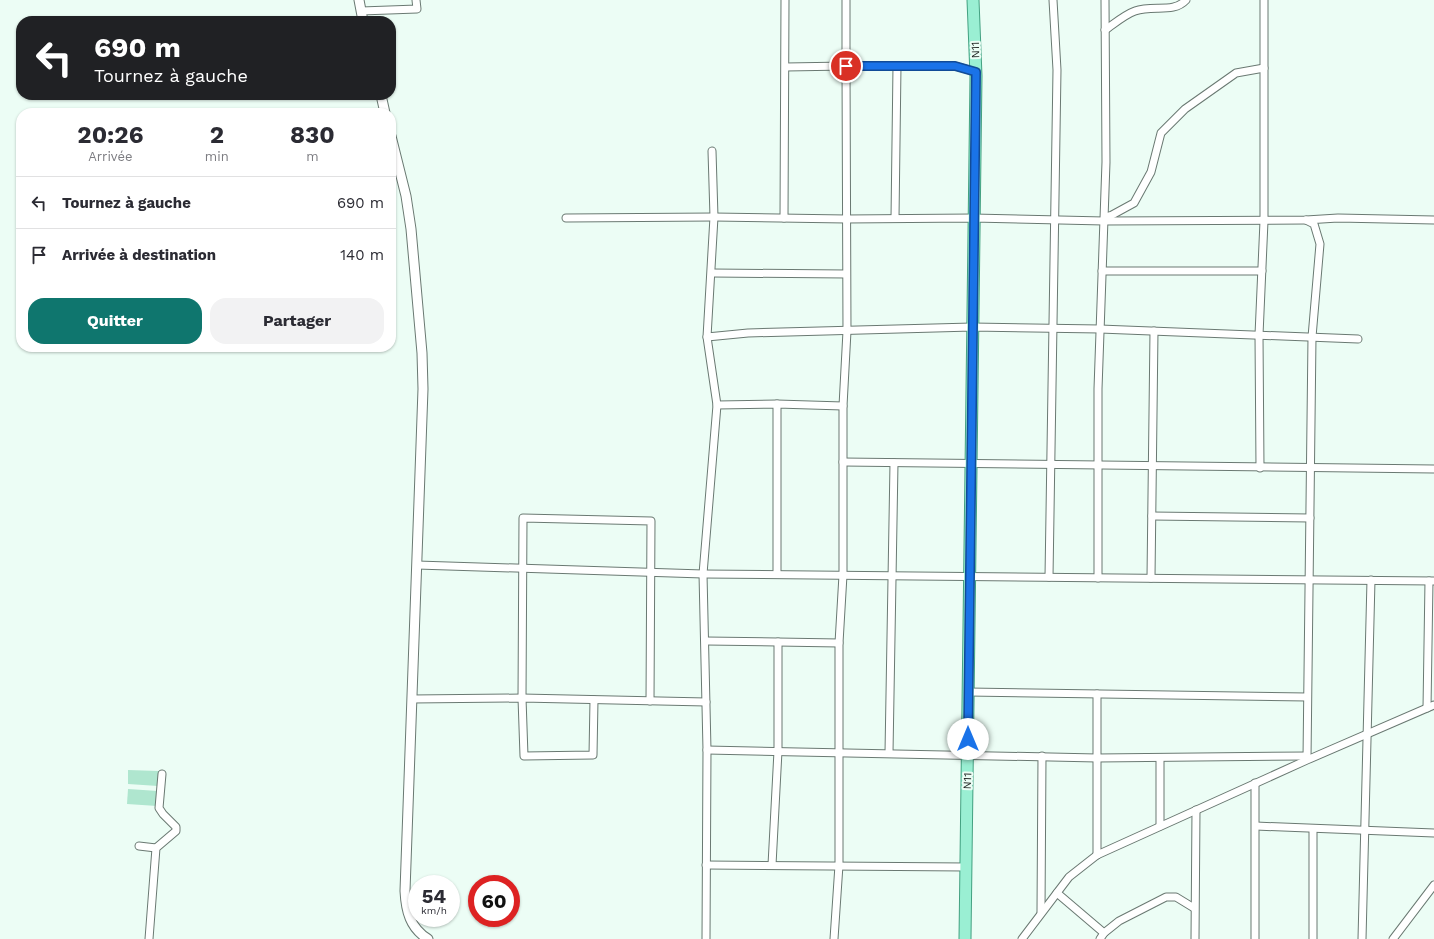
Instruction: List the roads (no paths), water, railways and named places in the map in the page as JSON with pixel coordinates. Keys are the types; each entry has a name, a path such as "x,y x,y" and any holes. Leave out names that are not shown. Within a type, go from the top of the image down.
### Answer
{"main road":[{"name":"N11","path":"965,939 976,72 973,0"}],"street":[{"path":"359,0 362,16"},
{"path":"361,11 416,9 416,0"},
{"path":"784,218 786,67 785,0"},
{"path":"834,939 839,865 839,643 843,575 843,406 847,331 846,0"},
{"path":"1049,577 1057,70 1053,0"},
{"path":"1098,578 1100,329 1106,162 1105,0"},
{"path":"1105,30 1134,12 1149,7 1170,9 1181,5 1186,0"},
{"path":"1260,468 1259,335 1264,221 1264,0"},
{"path":"895,218 897,66"},
{"path":"786,67 955,66 976,72"},
{"path":"1104,219 1134,203 1151,172 1161,133 1185,109 1236,73 1264,68"},
{"path":"706,939 707,750 706,641 703,574 717,405 707,337 712,273 714,217 712,151"},
{"path":"396,156 406,196 411,229 422,353 423,389 406,901 412,926 428,939"},
{"path":"566,218 973,218 1264,221 1338,218 1434,220"},
{"path":"1306,220 1314,224 1320,244 1312,337 1306,758"},
{"path":"1102,271 1262,271"},
{"path":"712,273 846,274"},
{"path":"707,337 748,333 972,327 1100,329 1358,340"},
{"path":"1151,578 1154,331"},
{"path":"717,405 777,404 843,406"},
{"path":"777,404 777,574"},
{"path":"843,462 1434,469"},
{"path":"890,753 891,575 894,463"},
{"path":"1152,516 1310,518"},
{"path":"594,700 593,755 524,756 522,698 524,518 651,521 650,701"},
{"path":"417,565 703,574 1432,581 1431,707 1367,735 1306,758 1255,783 1097,855 1077,869 1041,912 1022,939"},
{"path":"1362,939 1370,580"},
{"path":"706,641 839,643"},
{"path":"772,865 778,752 778,642"},
{"path":"968,692 1308,697"},
{"path":"1097,855 1098,694"},
{"path":"412,699 522,698 706,702"},
{"path":"707,750 1098,758 1306,758"},
{"path":"1041,912 1042,756"},
{"path":"1160,758 1160,826"},
{"path":"149,939 156,848 176,831 176,827 162,814 159,808 162,774"},
{"path":"1255,783 1255,939"},
{"path":"1194,939 1196,810"},
{"path":"1256,826 1434,832"},
{"path":"1313,829 1313,939"},
{"path":"139,846 156,848"},
{"path":"706,865 966,866"},
{"path":"1393,939 1434,885"},
{"path":"1056,893 1102,936 1119,921 1166,897 1176,897 1194,908"}]}
